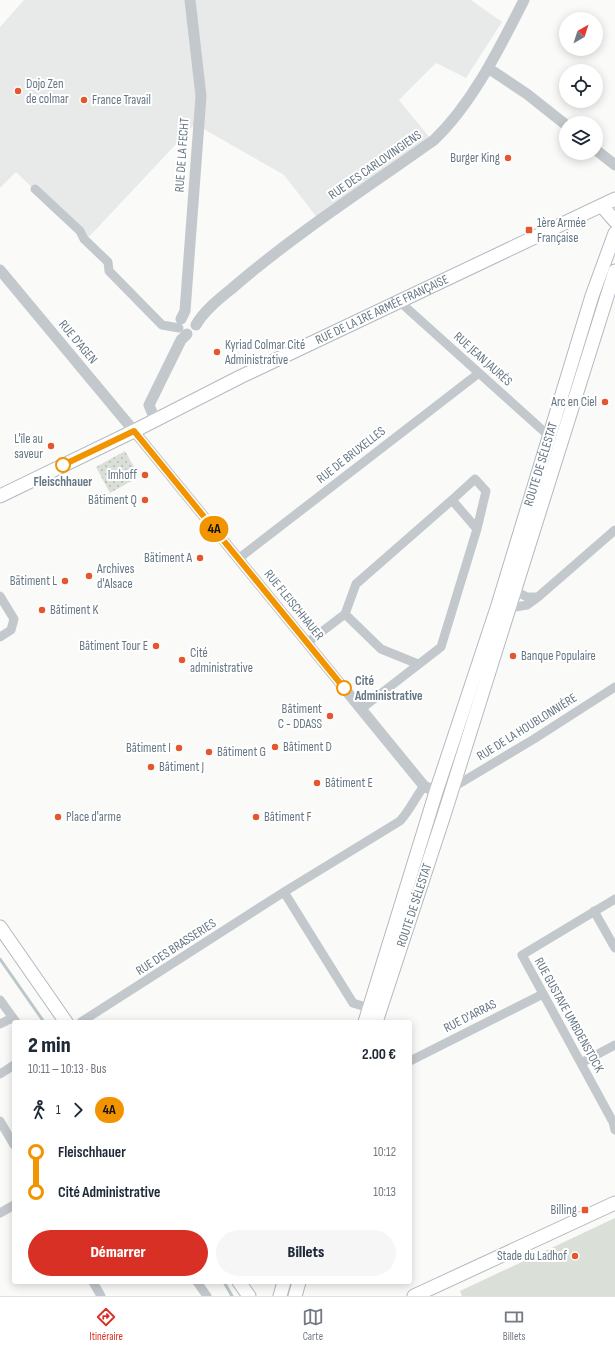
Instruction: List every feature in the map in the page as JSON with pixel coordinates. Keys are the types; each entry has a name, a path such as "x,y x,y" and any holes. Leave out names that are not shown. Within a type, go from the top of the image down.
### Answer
{"main road":[{"name":"RUE DE LA 1RE ARMÉE FRANÇAISE","path":"0,496 134,431 240,377 615,199"},
{"path":"602,206 615,221"},
{"name":"ROUTE DE SÉLESTAT","path":"377,1020 452,788 504,606 549,436 592,296 615,233"},
{"name":"ROUTE DE SÉLESTAT","path":"366,1020 436,792 504,606 514,591 615,271"},
{"path":"436,792 452,788"},
{"path":"0,928 65,1020"},
{"path":"414,1296 615,1203"},
{"path":"240,1284 249,1296"},
{"path":"280,1296 283,1284"},
{"path":"296,1296 299,1284"}],"street":[{"name":"RUE DE LA FECHT","path":"155,420 149,405 187,324 201,96 190,0"},
{"name":"RUE DES CARLOVINGIENS","path":"187,324 293,241 434,140 450,123 488,68 524,0"},
{"path":"488,68 527,94 559,119"},
{"path":"603,156 615,166"},
{"path":"35,189 80,231 84,239 108,262 109,271 162,325 187,324"},
{"name":"RUE D'AGEN","path":"0,270 134,431"},
{"name":"RUE JEAN JAURÈS","path":"400,302 549,436"},
{"name":"RUE DE BRUXELLES","path":"238,559 479,372"},
{"name":"RUE FLEISCHHAUER","path":"134,431 424,786 436,792"},
{"path":"307,643 345,614 356,584 475,479 486,491 477,529 441,646 361,709"},
{"path":"452,500 477,529"},
{"path":"504,606 527,605 615,530"},
{"path":"514,591 528,596 538,597"},
{"path":"0,596 14,619 11,630 0,638"},
{"path":"345,614 381,649 418,664"},
{"name":"RUE DE LA HOUBLONNIÈRE","path":"452,788 534,740 615,686"},
{"name":"RUE DES BRASSERIES","path":"84,1020 284,892 400,822 410,811 414,798 424,786"},
{"path":"284,892 353,1003 369,1008"},
{"path":"615,899 594,911 615,948"},
{"name":"RUE GUSTAVE UMBDENSTOCK","path":"594,911 522,955 581,1063 615,1130"},
{"name":"RUE D'ARRAS","path":"412,1061 542,994"},
{"path":"0,1000 14,1020"},
{"path":"0,1024 12,1021"},
{"path":"581,1063 615,1045"},
{"path":"0,1074 12,1066"},
{"path":"0,1121 12,1142"},
{"path":"0,1213 12,1206"},
{"path":"94,1284 101,1296"},
{"path":"198,1284 207,1296"}],"shaded area":[{"path":"24,0 471,0 502,22 466,78 436,63 399,100 430,138 319,220 284,175 195,124 86,240 16,172 0,188 0,27"},
{"path":"125,451 134,467 128,470 133,480 110,493 96,467"},
{"name":"Stade du Ladhof","path":"615,1218 615,1296 462,1296 460,1291"}],"waterway":[{"path":"0,959 43,1020"},
{"path":"225,1284 232,1296"}],"bus line":[{"name":"4A","path":"63,465 134,431 344,688"}],"place":[{"name":"Dojo Zen de colmar","path":"18,91"},
{"name":"France Travail","path":"84,100"},
{"name":"Burger King","path":"508,158"},
{"name":"1ère Armée Française","path":"529,230"},
{"name":"Kyriad Colmar Cité Administrative","path":"217,352"},
{"name":"Arc en Ciel","path":"605,402"},
{"name":"L'île au saveur","path":"51,446"},
{"name":"Fleischhauer","path":"63,465"},
{"name":"Imhoff","path":"145,475"},
{"name":"Bâtiment Q","path":"145,500"},
{"name":"Bätiment A","path":"200,558"},
{"name":"Archives d'Alsace","path":"89,576"},
{"name":"Bätiment L","path":"65,581"},
{"name":"Bâtiment K","path":"42,610"},
{"name":"Bâtiment Tour E","path":"156,646"},
{"name":"Banque Populaire","path":"513,656"},
{"name":"Cité administrative","path":"182,660"},
{"name":"Cité Administrative","path":"344,688"},
{"name":"Bâtiment C - DDASS","path":"330,716"},
{"name":"Bâtiment D","path":"275,747"},
{"name":"Bâtiment I","path":"179,748"},
{"name":"Bâtiment G","path":"209,752"},
{"name":"Bâtiment J","path":"151,767"},
{"name":"Bâtiment E","path":"317,783"},
{"name":"Place d'arme","path":"58,817"},
{"name":"Bâtiment F","path":"256,817"},
{"name":"Billing","path":"585,1210"},
{"name":"Stade du Ladhof","path":"575,1256"}]}
